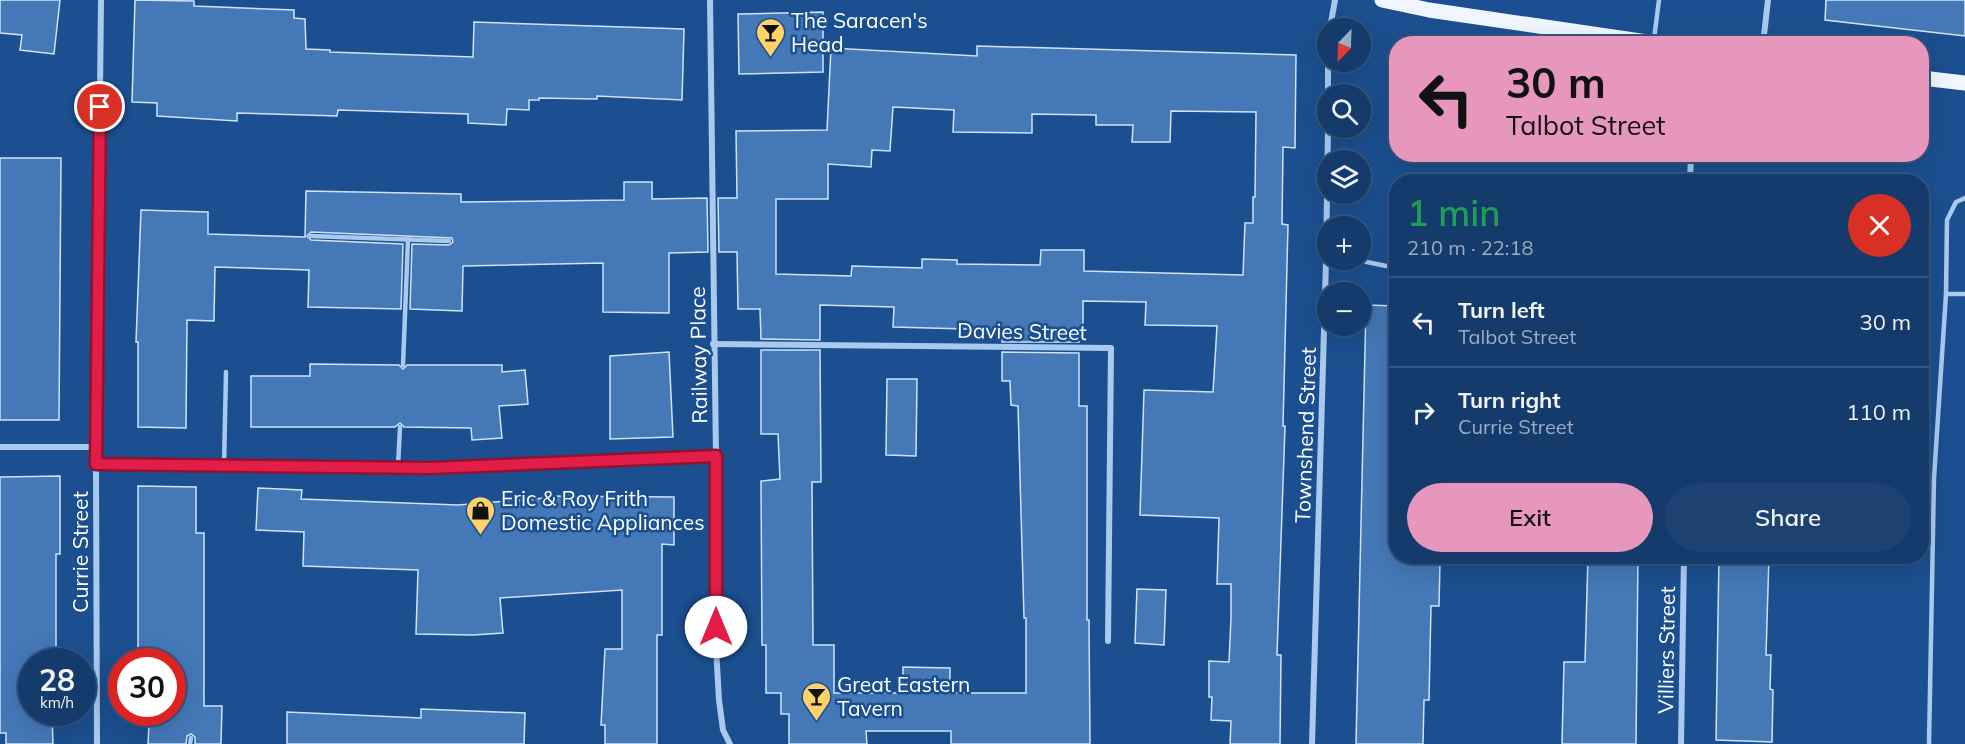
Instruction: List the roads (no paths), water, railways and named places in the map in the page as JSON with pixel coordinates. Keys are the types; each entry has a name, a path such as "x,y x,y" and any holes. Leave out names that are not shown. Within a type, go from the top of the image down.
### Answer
{"main road":[{"path":"1382,0 1429,10 1609,36"},
{"path":"1929,79 1965,83"}],"street":[{"name":"Currie Street","path":"97,744 96,447 100,0"},
{"name":"Railway Place","path":"710,0 716,648 723,730 730,744"},
{"path":"1332,18 1335,0"},
{"path":"1764,36 1768,0"},
{"name":"Townshend Street","path":"1327,216 1328,138"},
{"name":"Townshend Street","path":"1312,744 1326,270"},
{"name":"Davies Street","path":"714,344 1110,348 1108,641"},
{"path":"0,447 96,447"},
{"path":"96,464 430,468 716,456"},
{"name":"Villiers Street","path":"1681,744 1684,564"}],"lane":[{"path":"1658,36 1659,0"},
{"path":"1929,744 1934,478 1946,294 1947,220 1956,202 1965,198"},
{"path":"311,236 449,241"},
{"path":"403,365 408,239"},
{"path":"1371,263 1389,267"},
{"path":"1946,294 1965,294"},
{"path":"224,466 226,372"},
{"path":"398,467 400,427"}],"place":[{"name":"The Saracen's Head","path":"770,58"},
{"name":"Eric & Roy Frith Domestic Appliances","path":"480,536"},
{"name":"Great Eastern Tavern","path":"816,722"}]}
